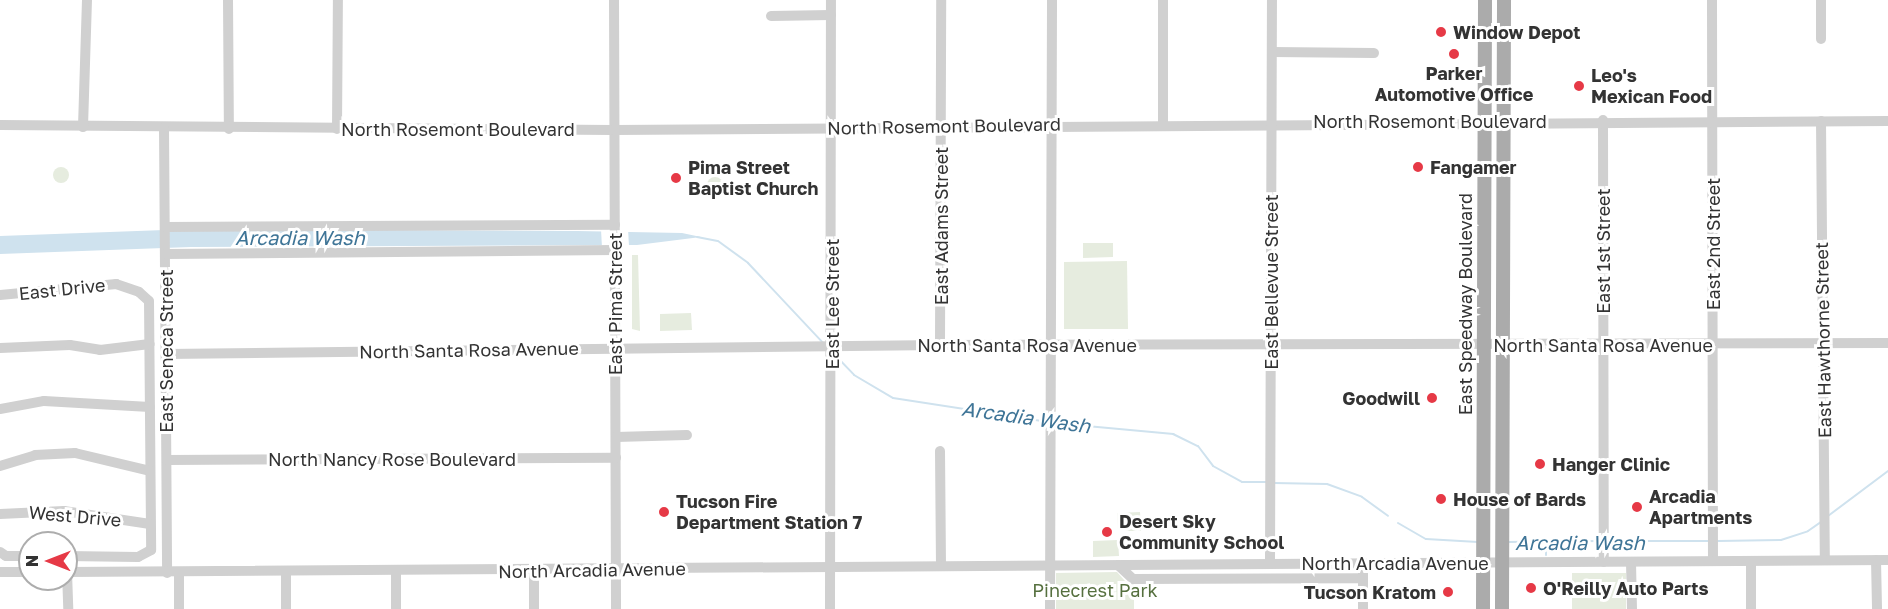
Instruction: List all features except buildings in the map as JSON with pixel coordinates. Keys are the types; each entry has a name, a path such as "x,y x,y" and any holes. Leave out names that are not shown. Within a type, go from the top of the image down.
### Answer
{"main road":[{"name":"East Speedway Boulevard","path":"1483,609 1485,0"},
{"path":"1502,609 1504,0"}],"street":[{"path":"83,128 87,0"},
{"path":"228,0 229,129"},
{"path":"337,129 338,0"},
{"name":"East Pima Street","path":"614,0 616,609"},
{"name":"East Lee Street","path":"830,609 833,128 831,0"},
{"name":"East Adams Street","path":"940,345 941,0"},
{"path":"1050,609 1052,0"},
{"path":"1163,0 1163,123"},
{"name":"East Bellevue Street","path":"1270,563 1272,0"},
{"name":"East 2nd Street","path":"1712,0 1713,561"},
{"path":"1821,0 1821,39"},
{"path":"771,16 831,15"},
{"path":"1272,52 1374,53"},
{"name":"East 1st Street","path":"1602,120 1604,562"},
{"name":"East Hawthorne Street","path":"1821,121 1825,560"},
{"name":"North Rosemont Boulevard","path":"0,125 83,128 614,130 1273,122 1888,121"},
{"name":"East Seneca Street","path":"164,128 167,573"},
{"path":"165,228 615,226"},
{"path":"166,253 615,248"},
{"name":"East Drive","path":"0,295 116,284 145,296 150,307 150,344"},
{"name":"North Santa Rosa Avenue","path":"166,354 940,345 1503,346 1888,343"},
{"path":"0,348 70,345 100,350 150,344 148,553 138,557 78,556"},
{"path":"0,409 44,401 150,407"},
{"path":"616,437 687,435"},
{"path":"940,451 940,565"},
{"path":"0,466 35,455 75,453 150,471"},
{"name":"North Nancy Rose Boulevard","path":"167,460 616,458"},
{"name":"West Drive","path":"0,514 64,511 150,524"},
{"name":"North Arcadia Avenue","path":"78,572 286,573 940,565 1364,564 1483,551 1604,562 1882,560"},
{"path":"0,552 6,556 18,556"},
{"path":"1877,609 1882,560"},
{"path":"1751,561 1751,609"},
{"path":"1631,562 1632,609"},
{"path":"1363,609 1364,564"},
{"name":"North Arcadia Avenue","path":"1118,565 1133,579 1363,578"},
{"path":"534,571 534,609"},
{"path":"0,572 18,572"},
{"path":"396,572 396,609"},
{"path":"179,573 179,609"},
{"path":"286,573 286,609"},
{"path":"68,591 68,609"}],"green space":[{"path":"61,167 67,169 69,175 67,181 61,183 55,181 53,175 55,169"},
{"path":"715,177 723,185 715,193 707,185"},
{"path":"1083,243 1113,243 1113,257 1083,258"},
{"path":"632,255 638,255 640,331 632,329"},
{"path":"1127,261 1128,329 1064,329 1064,262"},
{"path":"691,313 692,330 660,331 660,314"},
{"path":"1140,512 1141,531 1118,531 1117,513"},
{"path":"1118,540 1119,556 1093,557 1093,541"},
{"name":"Pinecrest Park","path":"1117,572 1125,581 1134,583 1134,609 1056,609 1056,573"},
{"path":"1572,573 1626,573 1626,609 1572,609"}],"water":[{"name":"Arcadia Wash","path":"192,229 577,231 682,233 701,237 637,245 191,247 0,254 0,236"}],"pier":[{"path":"601,229 628,229 629,246 602,248"}],"waterway":[{"name":"Arcadia Wash","path":"697,237 718,241 748,263 823,343"},
{"name":"Arcadia Wash","path":"834,354 854,375 893,398 1048,422"},
{"name":"Arcadia Wash","path":"1054,423 1173,434 1198,446 1213,466 1242,482 1268,482"},
{"name":"Arcadia Wash","path":"1828,516 1888,471"},
{"name":"Arcadia Wash","path":"1274,483 1327,484 1362,497 1388,516"},
{"name":"Arcadia Wash","path":"1718,541 1781,540 1808,531 1821,522"},
{"name":"Arcadia Wash","path":"1398,523 1426,539 1478,542"},
{"name":"Arcadia Wash","path":"1508,542 1601,541"},
{"name":"Arcadia Wash","path":"1607,541 1709,541"},
{"path":"1546,543 1546,555"}],"place":[{"name":"Window Depot","path":"1441,32"},
{"name":"Parker Automotive Office","path":"1454,54"},
{"name":"Leo's Mexican Food","path":"1579,86"},
{"name":"Fangamer","path":"1418,167"},
{"name":"Pima Street Baptist Church","path":"676,178"},
{"name":"Goodwill","path":"1432,398"},
{"name":"Hanger Clinic","path":"1540,464"},
{"name":"House of Bards","path":"1441,499"},
{"name":"Arcadia Apartments","path":"1637,507"},
{"name":"Tucson Fire Department Station 7","path":"664,512"},
{"name":"Desert Sky Community School","path":"1107,532"},
{"name":"O'Reilly Auto Parts","path":"1531,588"},
{"name":"Tucson Kratom","path":"1448,592"}]}
